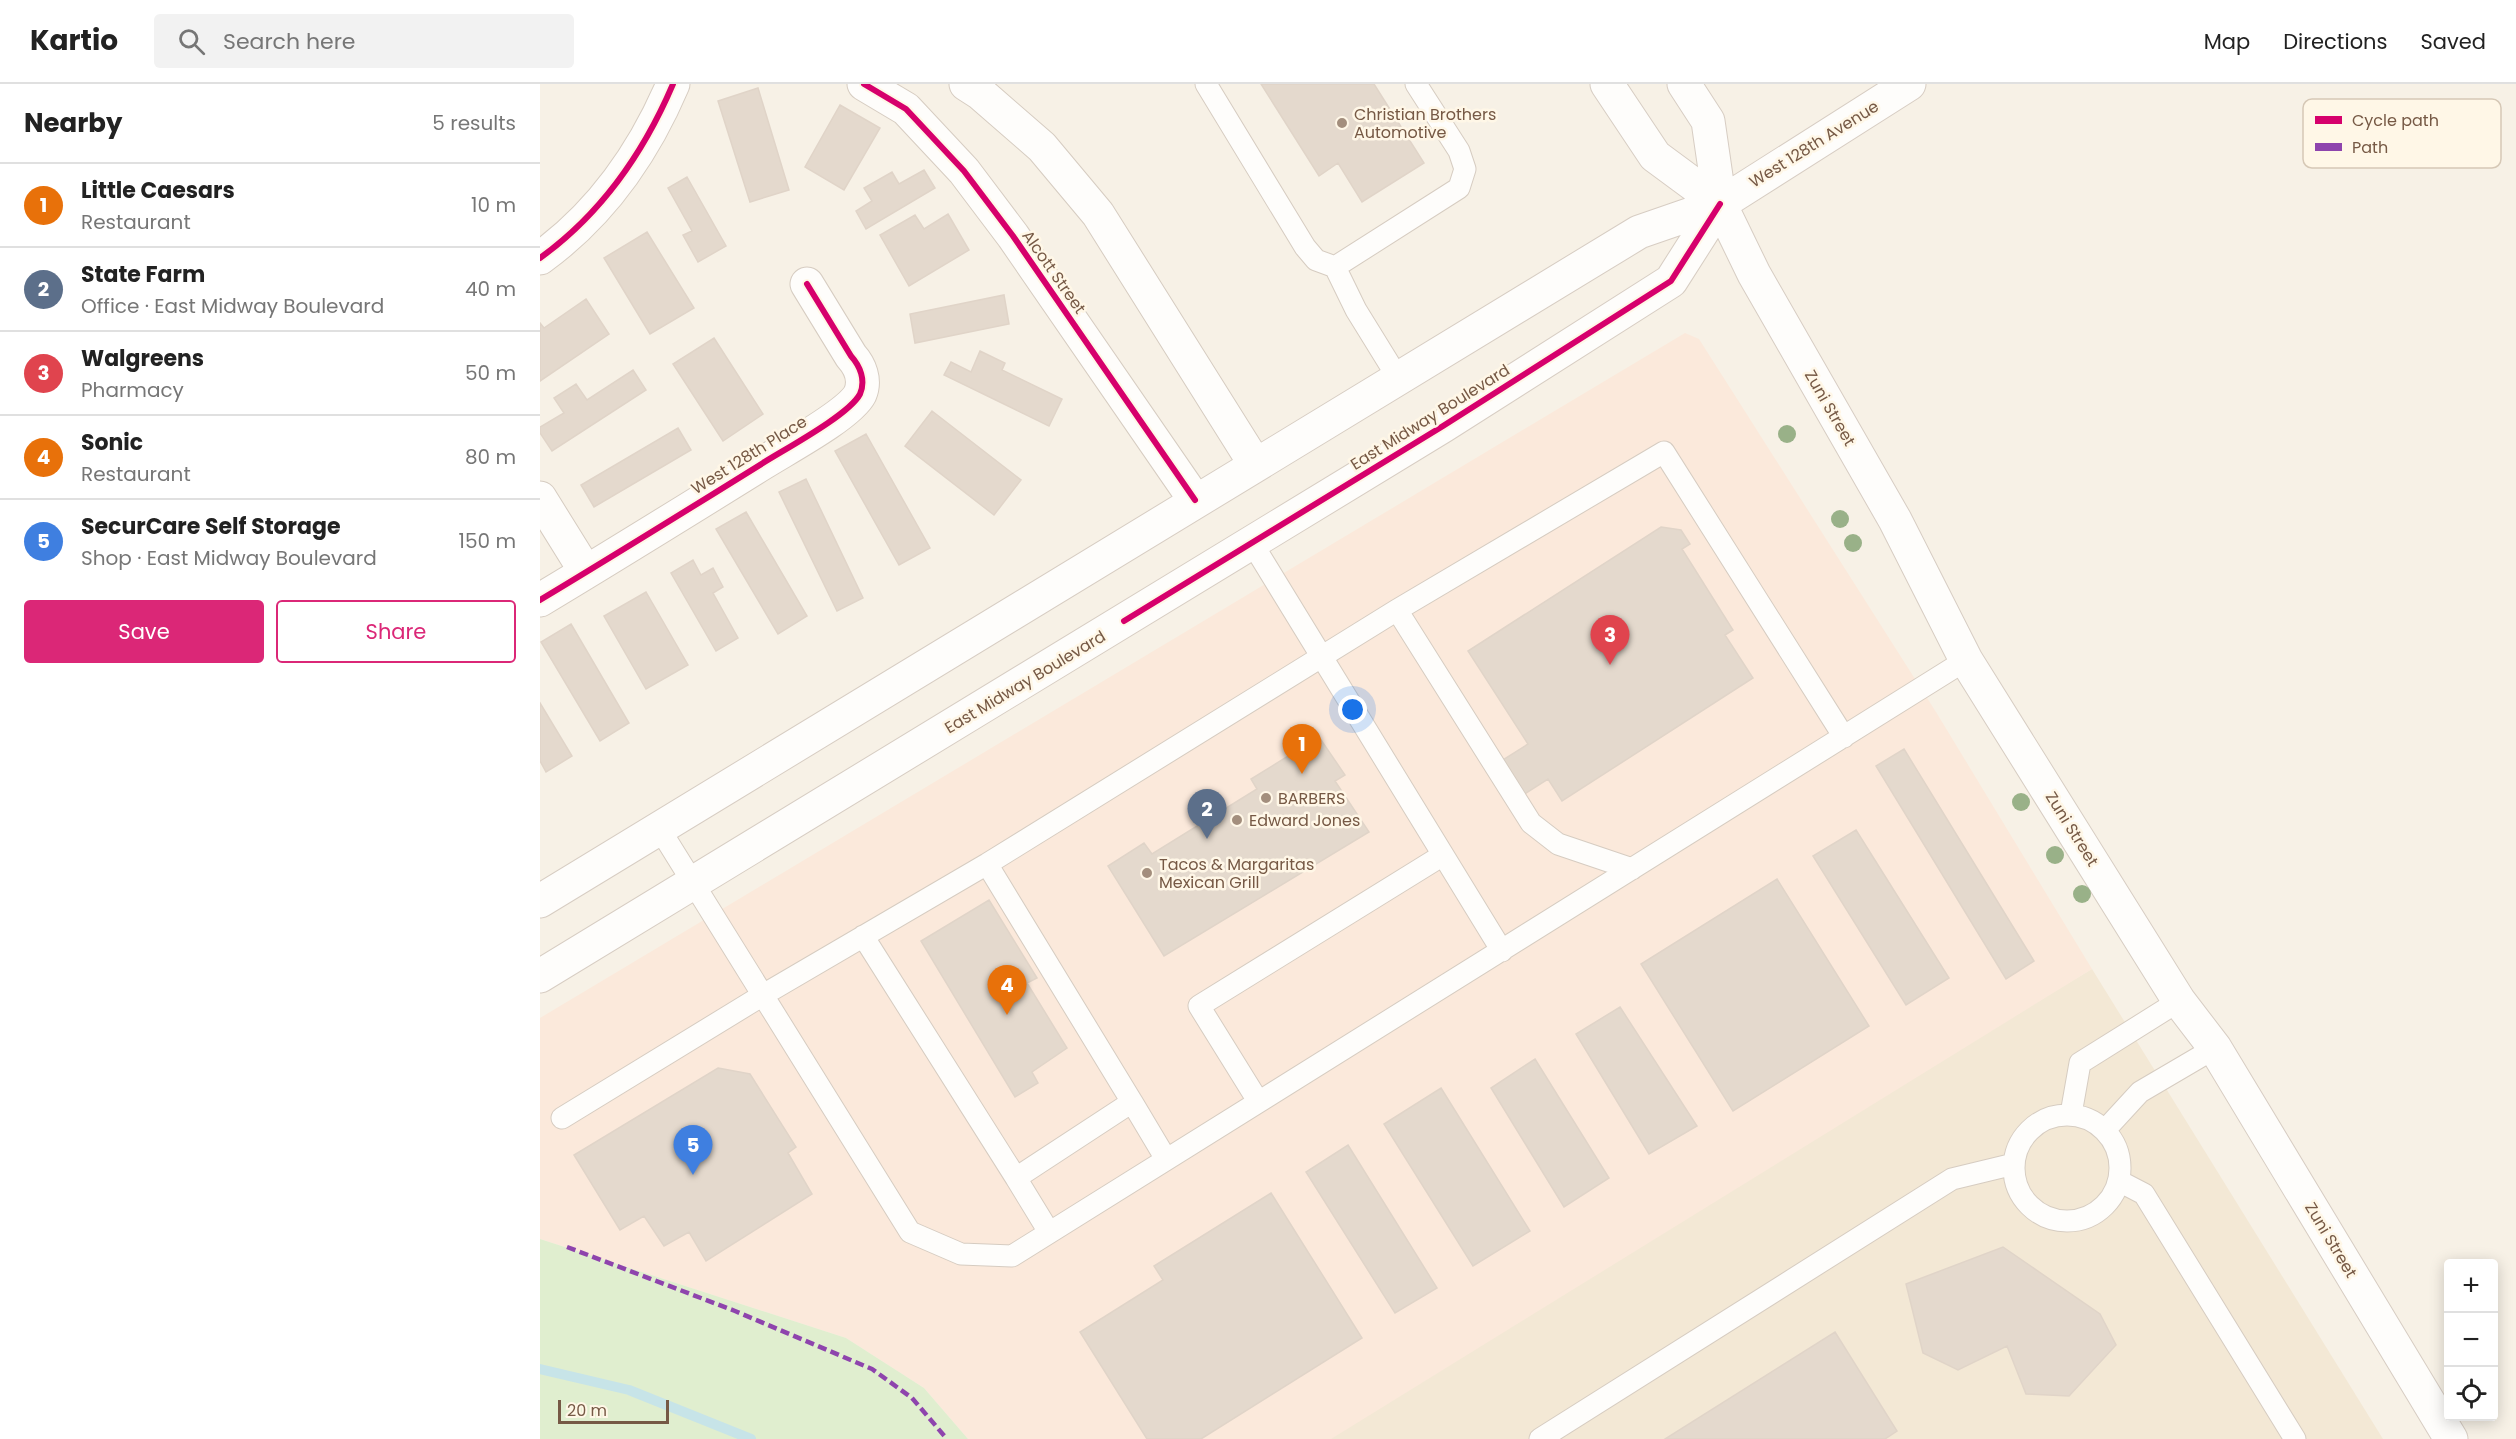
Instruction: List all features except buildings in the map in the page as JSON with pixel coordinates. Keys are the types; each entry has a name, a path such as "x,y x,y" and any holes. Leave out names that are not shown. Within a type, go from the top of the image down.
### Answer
{"main road":[{"path":"540,258 595,210 630,165 656,124 673,84"},
{"name":"Alcott Street","path":"864,84 906,109 964,171 1026,255 1196,500"},
{"path":"966,84 981,93 1042,147 1098,214 1255,465"},
{"name":"Zuni Street","path":"1607,84 1655,156 1720,204"},
{"name":"Zuni Street","path":"1684,84 1708,121 1720,204 1754,274 1894,520 1966,660 2179,1001 2215,1048 2451,1439"},
{"name":"West 128th Avenue","path":"1720,204 1909,84"},
{"path":"540,901 1639,231 1720,204"},
{"name":"East Midway Boulevard","path":"540,976 1443,426 1671,281 1720,204"},
{"name":"West 128th Place","path":"540,600 807,436 851,405 860,393 862,381 860,367 850,356 807,284"},
{"path":"540,498 586,572"}],"lane":[{"path":"1206,84 1305,247 1316,260 1335,267 1356,310 1398,378"},
{"path":"1335,267 1459,188 1465,169 1459,151 1416,84"},
{"path":"562,1118 763,995 987,864 1397,610 1664,452 1844,737"},
{"path":"1252,543 1502,951"},
{"path":"1397,610 1531,824 1558,844 1632,869"},
{"path":"659,828 910,1232 961,1254 1012,1256 1966,660"},
{"path":"1258,1101 1199,1006 1443,855"},
{"path":"987,864 1166,1159"},
{"path":"863,936 1049,1232"},
{"path":"2071,1114 2080,1063 2179,1001"},
{"path":"2106,1130 2140,1092 2215,1048"},
{"path":"1016,1178 1132,1102"},
{"path":"2071,1114 2095,1122 2106,1130 2116,1145 2121,1163 2119,1181 2112,1198 2099,1211 2082,1219 2063,1221 2045,1217 2030,1206 2019,1191 2014,1164 2023,1138 2035,1124 2052,1116 2071,1114"},
{"path":"1540,1439 1952,1179 2014,1164"},
{"path":"2119,1181 2144,1194 2295,1439"}],"shaded area":[{"path":"1685,333 1699,339 1936,712 2092,969 1331,1439 968,1439 924,1388 846,1338 540,1239 540,1018"},
{"path":"2092,969 2383,1439 1328,1439 1827,1127"}],"green space":[{"path":"540,1239 846,1338 924,1388 968,1439 540,1439"}],"waterway":[{"path":"540,1369 629,1390 751,1439"}],"marked path":[{"path":"567,1247 735,1311 872,1369 912,1398 947,1439"}],"cycle path":[{"path":"540,258 582,222 618,180 649,134 673,84"},
{"path":"864,84 906,109 964,171 1013,236 1195,500"},
{"path":"1124,621 1443,426 1671,281 1720,204"},
{"path":"540,600 816,431 854,402 862,389 859,369 807,284"}],"place":[{"name":"Christian Brothers Automotive","path":"1342,123"},
{"name":"Walgreens","path":"1610,665"},
{"name":"Little Caesars","path":"1302,774"},
{"name":"BARBERS","path":"1266,798"},
{"name":"Edward Jones","path":"1237,820"},
{"name":"State Farm","path":"1207,839"},
{"name":"Tacos & Margaritas Mexican Grill","path":"1147,873"},
{"name":"Sonic","path":"1007,1015"},
{"name":"SecurCare Self Storage","path":"693,1175"}]}
